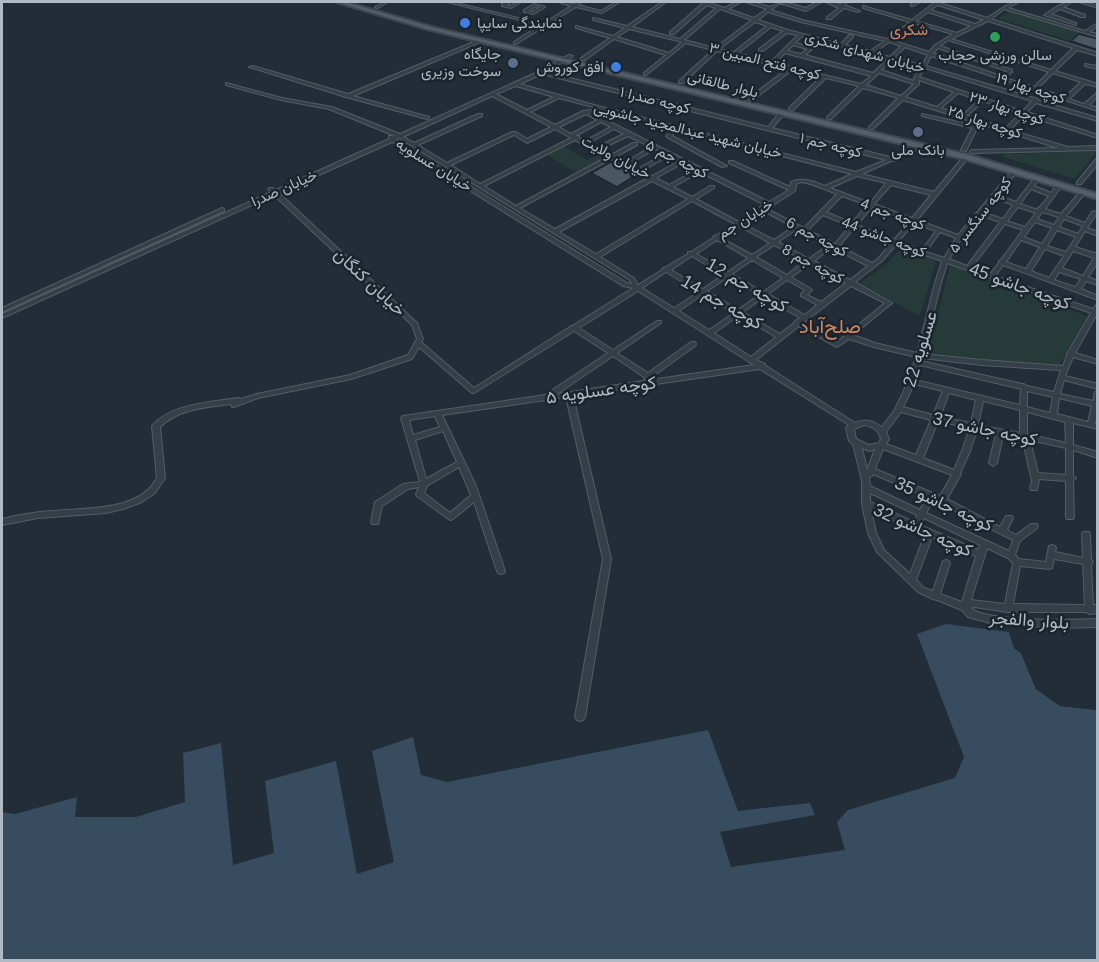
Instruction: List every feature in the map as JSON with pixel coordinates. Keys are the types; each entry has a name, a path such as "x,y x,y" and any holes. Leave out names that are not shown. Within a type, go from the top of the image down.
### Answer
{"main road":[{"name":"بلوار طالقانی","path":"340,2 429,28 583,59 646,74 678,85 751,99 871,128 1083,187 1098,197"},
{"name":"بلوار طالقانی","path":"358,2 782,112 921,146 967,153 1015,171 1060,184 1098,190"}],"street":[{"path":"377,8 386,2"},
{"path":"450,2 544,25"},
{"path":"473,7 481,2"},
{"path":"497,13 508,4 511,7 519,2"},
{"path":"522,19 530,12 543,7 539,6 545,2"},
{"path":"562,2 602,12 618,2"},
{"path":"516,44 580,2"},
{"path":"583,59 611,37 664,2"},
{"path":"672,33 704,2"},
{"name":"خیابان شهدای شکری","path":"704,2 786,31 925,67 1098,120"},
{"path":"646,74 723,8 738,2"},
{"name":"کوچه بهار ۱۹","path":"749,2 801,21 841,28 905,45 1098,110"},
{"path":"678,85 716,49 780,2 806,10 819,2"},
{"path":"828,2 858,13 871,2"},
{"path":"829,18 846,2"},
{"path":"912,5 918,2"},
{"path":"871,53 937,2 990,17 1098,54"},
{"path":"871,128 917,81 937,46 1013,2"},
{"path":"1039,18 1070,2"},
{"path":"1081,2 1098,7"},
{"path":"864,7 957,34"},
{"path":"1059,7 1083,16"},
{"path":"990,17 1004,8 1088,31 1098,24"},
{"path":"928,11 973,25"},
{"path":"1047,14 1098,36"},
{"path":"990,17 1098,54"},
{"name":"کوچه فتح المبین ۳","path":"595,20 627,26 902,97"},
{"path":"832,43 848,21"},
{"path":"735,54 770,26"},
{"path":"578,27 670,55"},
{"path":"761,50 786,31"},
{"path":"772,63 801,35"},
{"path":"842,45 851,36"},
{"path":"948,39 1097,86"},
{"path":"348,96 483,40"},
{"path":"792,44 810,48 802,56"},
{"path":"829,118 905,45"},
{"path":"937,46 1010,71 1002,78"},
{"path":"1035,89 1076,48"},
{"name":"کوچه بهار ۲۳","path":"784,51 917,81 1098,137"},
{"path":"975,59 985,51"},
{"name":"خیابان صدرا","path":"2,310 391,137 427,118 492,94 515,84 525,76 542,72 565,57"},
{"name":"خیابان صدرا","path":"399,136 565,57"},
{"path":"1087,65 1098,68"},
{"path":"251,68 427,118"},
{"path":"751,99 791,68"},
{"name":"کوچه صدرا ۱","path":"542,72 769,129"},
{"path":"791,109 825,76"},
{"path":"1066,99 1084,81"},
{"path":"228,84 281,99 330,108 391,137"},
{"name":"خیابان شهید عبدالمجید جاشویی","path":"515,84 934,194"},
{"path":"939,108 957,92"},
{"path":"1085,106 1098,93"},
{"name":"خیابان ولایت","path":"492,94 599,148 738,223"},
{"path":"527,112 559,96"},
{"name":"کوچه بهار ۲۵","path":"902,97 1068,149"},
{"path":"965,116 982,100"},
{"path":"1008,129 1036,100"},
{"path":"447,165 514,133 527,141 596,107"},
{"name":"کوچه جم ۵","path":"585,112 768,204"},
{"path":"769,129 782,112"},
{"path":"414,145 480,115"},
{"path":"924,115 974,127"},
{"path":"480,186 601,120"},
{"path":"752,359 778,336 872,266 896,243 967,153 977,120"},
{"path":"586,142 614,127"},
{"path":"676,127 669,136 724,166"},
{"name":"کوچه جم ۱","path":"769,129 894,160"},
{"path":"599,148 627,134"},
{"name":"خیابان عسلویه","path":"391,137 399,136 447,165 632,279 636,287"},
{"name":"خیابان عسلویه","path":"391,137 625,285 636,287 675,311 854,425"},
{"path":"516,208 635,144"},
{"path":"825,188 894,160 921,146"},
{"path":"626,163 654,148"},
{"path":"967,153 1098,148"},
{"path":"640,170 667,154"},
{"path":"1028,272 1098,160"},
{"path":"555,232 682,162"},
{"path":"731,162 793,190"},
{"path":"671,186 699,170"},
{"name":"کوچه سنگسر ۵","path":"946,260 993,196 1015,171"},
{"path":"968,268 1038,177"},
{"name":"خیابان جم","path":"573,327 793,190 793,183 800,180 825,188"},
{"path":"710,333 808,261 833,246 872,207 890,182"},
{"path":"992,276 1060,184"},
{"path":"596,257 712,187"},
{"path":"1030,187 1052,195"},
{"name":"کوچه جم 4","path":"825,188 961,238"},
{"name":"خیابان کنگان","path":"272,190 415,324 420,339 418,343"},
{"path":"804,231 841,194"},
{"path":"993,196 1062,217 1098,234"},
{"name":"کوچه جم 6","path":"762,208 872,266"},
{"name":"کوچه جاشو 44","path":"822,213 896,243 946,260"},
{"path":"980,213 1025,229"},
{"path":"1051,280 1094,213"},
{"path":"1033,220 1079,236"},
{"name":"کوچه جم 8","path":"738,223 890,303 848,336"},
{"path":"675,311 796,227"},
{"path":"923,252 939,230"},
{"path":"716,237 809,290 803,294 820,304"},
{"path":"1020,238 1067,255"},
{"path":"1071,248 1097,257 1077,290"},
{"name":"کوچه جم 12","path":"690,253 762,294 837,345 848,336"},
{"name":"کوچه جاشو 45","path":"946,260 1096,309"},
{"name":"عسلویه 22","path":"883,431 901,409 918,359 946,260"},
{"path":"1001,262 1098,298"},
{"name":"کوچه جم 14","path":"665,269 740,311 778,336"},
{"path":"1058,269 1098,283"},
{"name":"خیابان صدرا","path":"2,316 76,279"},
{"path":"1053,416 1055,393 1064,368 1096,309"},
{"path":"544,399 659,322"},
{"path":"2,522 39,515 98,512 140,498 151,492 161,478 156,426 160,421 175,413 351,377 410,357 418,343 474,391 573,327 657,382"},
{"path":"848,336 918,359 1096,404"},
{"path":"647,377 693,344"},
{"path":"1070,354 1097,361"},
{"path":"918,359 1064,368"},
{"name":"کوچه عسلویه ۵","path":"411,438 405,418 763,366"},
{"path":"1061,376 1098,387"},
{"path":"911,381 1094,426 1098,392"},
{"path":"1024,386 1025,438 1035,476 1034,488"},
{"path":"918,460 947,390"},
{"path":"569,394 606,559 580,717"},
{"path":"234,405 257,396"},
{"path":"942,500 957,474 975,428 980,399"},
{"name":"کوچه جاشو 37","path":"901,409 936,420 1069,446 1098,455"},
{"path":"438,414 475,496 501,571"},
{"path":"1069,420 1072,478 1070,517"},
{"path":"867,485 880,446 885,439 883,431 869,423 854,425 850,436 857,444 867,485 1014,559 1038,567 1049,566 1052,551 1089,562"},
{"path":"445,428 411,438 424,484 420,494 450,517 475,496"},
{"path":"993,463 1000,433"},
{"path":"857,444 869,448 880,446 957,474"},
{"path":"375,522 378,504 391,494 406,486 424,484 461,463"},
{"name":"کوچه جاشو 35","path":"871,470 932,495 1017,539"},
{"path":"1035,476 1072,478"},
{"name":"بلوار والفجر","path":"867,485 866,504 872,533 881,552 911,581 935,597 965,607 971,614 1001,621 1098,623"},
{"path":"916,525 932,495"},
{"name":"کوچه جاشو 32","path":"866,504 981,555"},
{"path":"1002,531 1009,518"},
{"path":"1008,608 1017,539 1034,526"},
{"path":"946,538 951,528"},
{"path":"911,581 930,532"},
{"path":"1086,534 1093,610"},
{"path":"965,607 984,544"},
{"path":"935,597 946,563"},
{"name":"بلوار والفجر","path":"965,607 973,603 1008,608 1093,610"},
{"path":"1078,610 1083,623"}],"green space":[{"path":"1009,11 1080,32 1070,41 998,18"},
{"path":"564,146 587,160 598,154 604,158 577,173 547,155"},
{"path":"1097,151 1075,179 1003,157 1005,154"},
{"path":"902,247 936,261 920,316 858,284 887,264"},
{"path":"950,265 1087,316 1060,364 1052,366 928,354"}],"water":[{"path":"946,624 1009,632 1014,648 1021,653 1036,689 1060,706 1097,710 1097,960 2,960 2,812 15,814 77,797 75,817 136,817 185,802 183,753 221,743 233,865 274,853 265,781 336,761 357,874 394,862 372,751 413,737 421,775 447,782 708,730 738,811 810,803 815,815 720,832 731,867 845,850 837,822 848,810 955,778 964,757 917,634"}],"pier":[{"path":"1009,632 1012,632 1017,646 1024,651 1039,687 1061,703 1098,707 1097,710 1060,706 1036,689 1021,653 1014,648"}],"building":[{"path":"1079,34 1098,39 1098,50 1071,41"},
{"path":"611,162 636,175 617,187 591,173"}],"place":[{"name":"نمایندگی سایپا","path":"465,23"},
{"name":"سالن ورزشی حجاب","path":"995,37"},
{"name":"جایگاه سوخت وزیری","path":"513,63"},
{"name":"افق کوروش","path":"616,67"},
{"name":"بانک ملی","path":"918,132"}],"district":[{"name":"شکری","path":"909,29"},
{"name":"صلح‌آباد","path":"830,326"}]}
